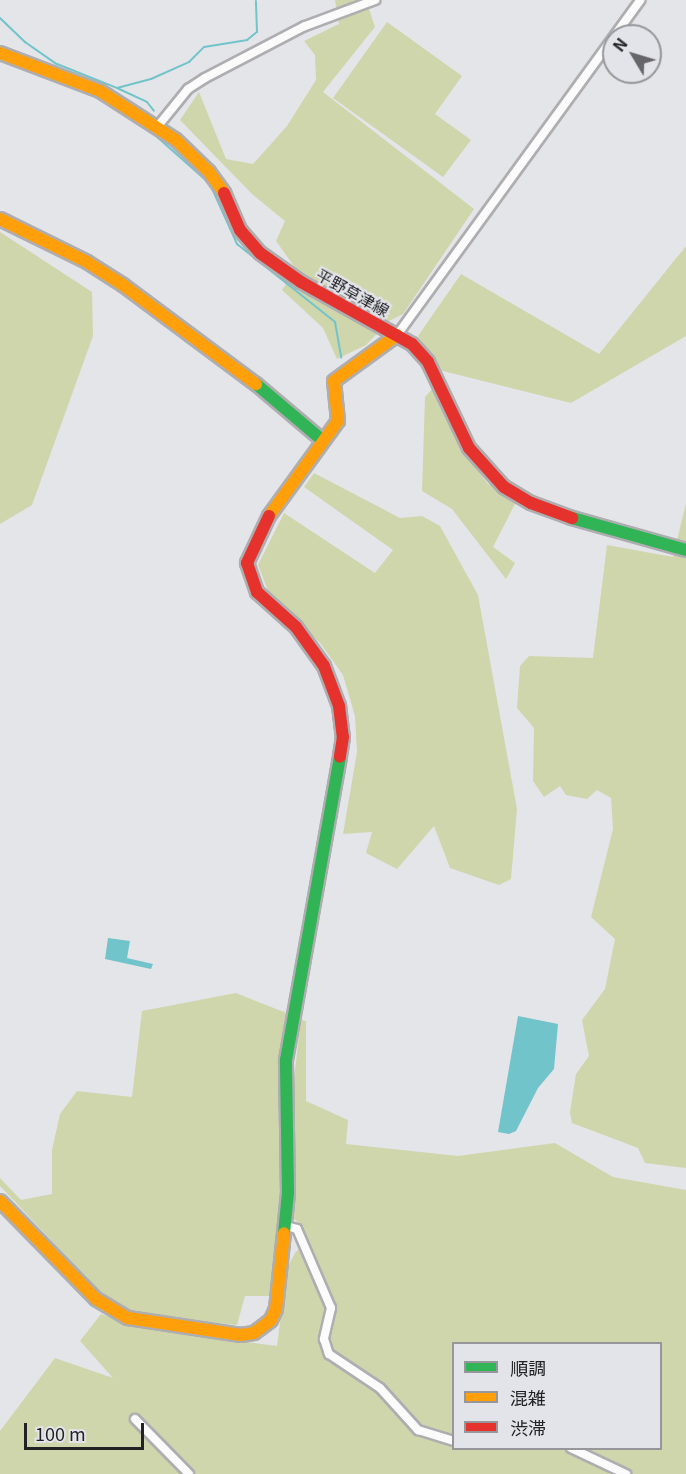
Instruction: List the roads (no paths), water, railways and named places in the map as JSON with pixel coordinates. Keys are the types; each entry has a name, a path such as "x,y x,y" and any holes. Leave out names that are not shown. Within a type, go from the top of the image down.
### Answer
{"street":[{"path":"158,126 188,89 205,78 305,26 375,0"},
{"path":"0,1201 110,1310 146,1323 241,1335 263,1328 276,1309 286,1226 286,1060 343,737 339,706 324,666 296,627 257,592 247,562 260,529 322,440 338,421 334,381 397,335 640,0"},
{"name":"平野草津線","path":"0,53 100,91 158,126 209,172 222,189 240,230 260,253 332,301 397,335 428,362 469,448 504,487 531,503 566,516 686,550"},
{"path":"0,219 77,257 123,285 234,366 322,440"},
{"path":"286,1226 297,1229 331,1308 324,1339 329,1354 381,1388 418,1430 452,1441"},
{"path":"135,1419 189,1474"},
{"path":"573,1450 626,1474"}],"water":[{"path":"108,938 130,941 127,958 153,964 151,969 105,959"},
{"path":"518,1016 558,1024 554,1069 538,1088 516,1131 509,1134 498,1132"}],"waterway":[{"path":"0,18 25,42 57,64 117,88 151,79 189,62 204,47 247,40 257,32 256,1"},
{"path":"117,88 147,102 154,111"},
{"path":"156,136 210,184 237,244 335,322 341,357"}]}
